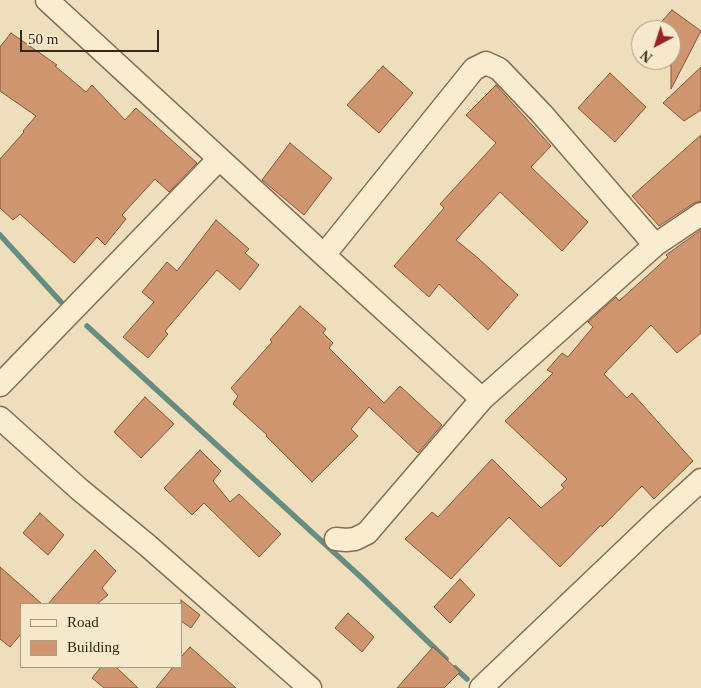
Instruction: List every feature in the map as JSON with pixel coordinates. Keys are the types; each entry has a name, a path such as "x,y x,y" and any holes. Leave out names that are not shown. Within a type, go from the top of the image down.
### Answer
{"street":[{"path":"47,0 482,399"},
{"path":"324,255 474,69 486,63 499,69 542,114 655,245"},
{"path":"0,385 219,159"},
{"path":"336,539 355,539 367,534 482,399 655,245 701,214"},
{"path":"0,418 79,489 147,545 310,688"},
{"path":"481,688 701,480"}],"building":[{"path":"672,10 701,31 681,70 681,20 663,20"},
{"path":"11,33 57,65 55,66 86,92 92,85 125,120 136,108 197,163 169,192 155,179 122,215 126,219 105,245 97,237 74,263 20,214 13,220 0,208 0,159 36,116 0,91 0,47"},
{"path":"383,66 413,93 379,133 347,105"},
{"path":"701,67 701,110 684,121 663,103"},
{"path":"671,70 681,70 671,89"},
{"path":"610,73 646,107 615,142 578,108"},
{"path":"496,85 551,146 531,167 588,222 562,251 500,192 456,240 518,295 488,330 439,284 429,297 394,266 444,208 440,204 496,143 466,115"},
{"path":"701,135 701,201 694,203 659,226 632,196"},
{"path":"290,143 332,178 304,215 262,180"},
{"path":"216,220 249,249 245,253 259,265 240,290 217,270 165,331 168,334 148,358 123,337 154,302 142,292 167,262 177,271"},
{"path":"701,230 701,333 677,353 651,325 604,374 627,398 632,393 693,461 654,499 642,486 560,567 509,517 451,579 405,539 432,512 438,517 492,459 541,508 564,488 561,485 567,479 505,421 553,373 547,370 562,353 568,357 593,327 588,322 616,297 619,301 668,257 666,255"},
{"path":"300,306 326,329 323,333 333,343 329,348 384,403 400,386 442,425 418,453 369,407 351,429 358,436 312,482 267,435 233,404 238,396 231,388 272,342 270,340"},
{"path":"145,397 174,424 141,458 114,432"},
{"path":"200,450 221,471 213,481 230,502 239,494 281,534 259,557 204,503 192,515 164,488"},
{"path":"40,513 64,535 48,555 23,533"},
{"path":"95,550 116,571 102,588 108,595 98,603 49,603"},
{"path":"0,567 41,603 20,603 20,635 10,647 0,639"},
{"path":"460,579 475,595 450,623 434,607"},
{"path":"181,600 200,615 191,628 182,622"},
{"path":"348,613 374,637 362,652 335,628"},
{"path":"190,647 236,688 156,688 172,668 182,668 182,656"},
{"path":"433,647 460,672 444,688 397,688"},
{"path":"100,668 117,668 138,688 104,688 92,678"}],"waterway":[{"path":"0,235 61,302"},
{"path":"87,326 363,579 446,659"},
{"path":"455,668 467,679"}]}
